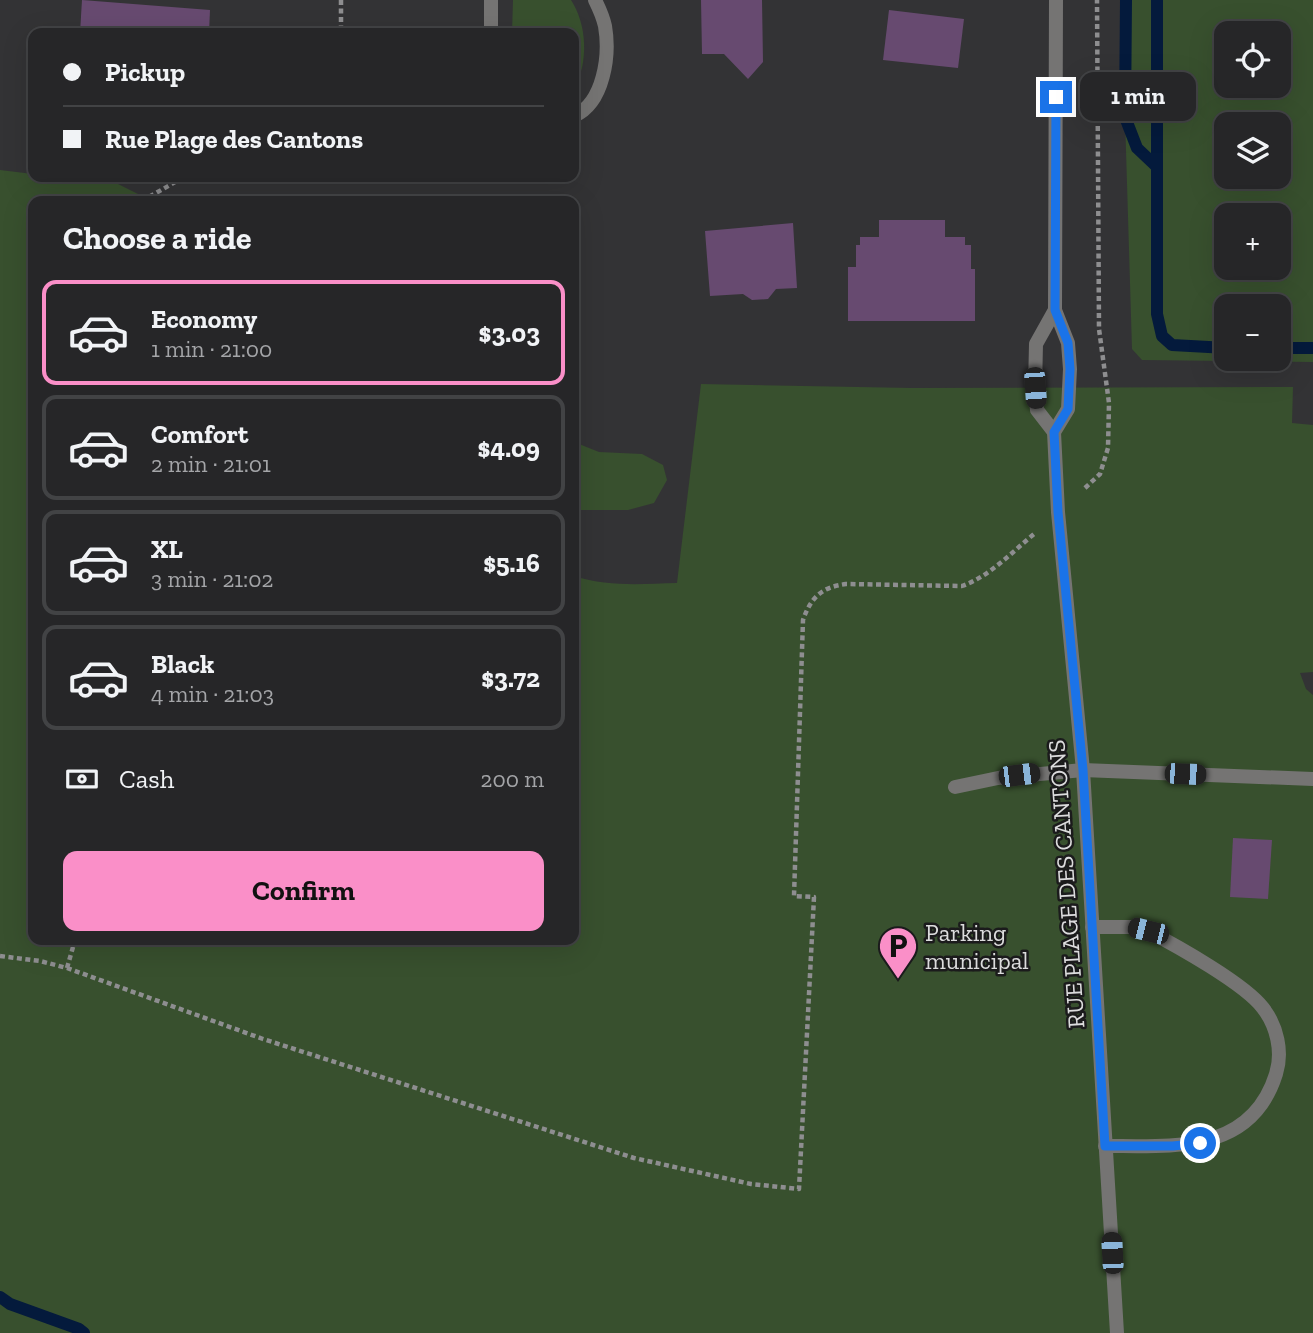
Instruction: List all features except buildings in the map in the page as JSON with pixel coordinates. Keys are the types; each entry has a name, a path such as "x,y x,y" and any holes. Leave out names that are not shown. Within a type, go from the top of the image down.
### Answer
{"street":[{"path":"491,0 491,28"},
{"path":"579,114 592,100 604,70 605,26 595,0"},
{"name":"RUE PLAGE DES CANTONS","path":"1056,0 1055,310 1068,343 1070,369 1068,409 1054,432 1058,512 1083,770 1117,1333"},
{"name":"RUE PLAGE DES CANTONS","path":"1054,432 1037,410 1035,388 1036,344 1055,310"},
{"path":"956,787 1008,776 1083,770 1313,779"},
{"path":"1092,927 1133,927 1148,931 1251,994 1265,1009 1279,1046 1279,1065 1272,1088 1259,1108 1242,1124 1223,1136 1200,1143 1173,1146 1105,1146"}],"path":[{"path":"341,0 341,28"},
{"path":"0,956 67,968 263,1039 634,1158 751,1184 799,1189 814,897 794,896 803,620 808,605 817,593 831,586 846,584 941,587 962,586 975,581 989,573 1100,474 1108,448 1109,403 1099,329 1097,0"},
{"path":"151,196 175,182"},
{"path":"67,968 74,945"}],"green space":[{"path":"513,0 571,0 583,32 584,56 579,79 579,28 512,28"},
{"path":"1126,0 1313,0 1313,362 1291,362 1291,294 1214,294 1214,361 1142,360 1132,349 1125,117"},
{"path":"0,170 28,173 28,182 109,182 142,196 28,196 28,945 579,945 579,578 612,583 677,583 701,384 912,388 1293,387 1292,423 1313,425 1313,672 1300,673 1306,689 1313,695 1313,1333 0,1333"},
{"path":"579,444 599,452 642,454 663,465 667,480 654,503 628,510 579,510"}],"waterway":[{"path":"1126,0 1125,117 1137,148 1156,166"},
{"path":"1157,0 1157,314 1162,336 1172,345 1214,347"},
{"path":"1291,348 1313,348"},
{"path":"0,1297 10,1304 84,1333"}],"place":[{"name":"Parking municipal","path":"898,980"}],"route":[{"path":"1056,97 1055,310 1068,343 1070,369 1068,409 1054,432 1058,512 1083,770 1105,1146 1173,1146 1200,1143"}]}
